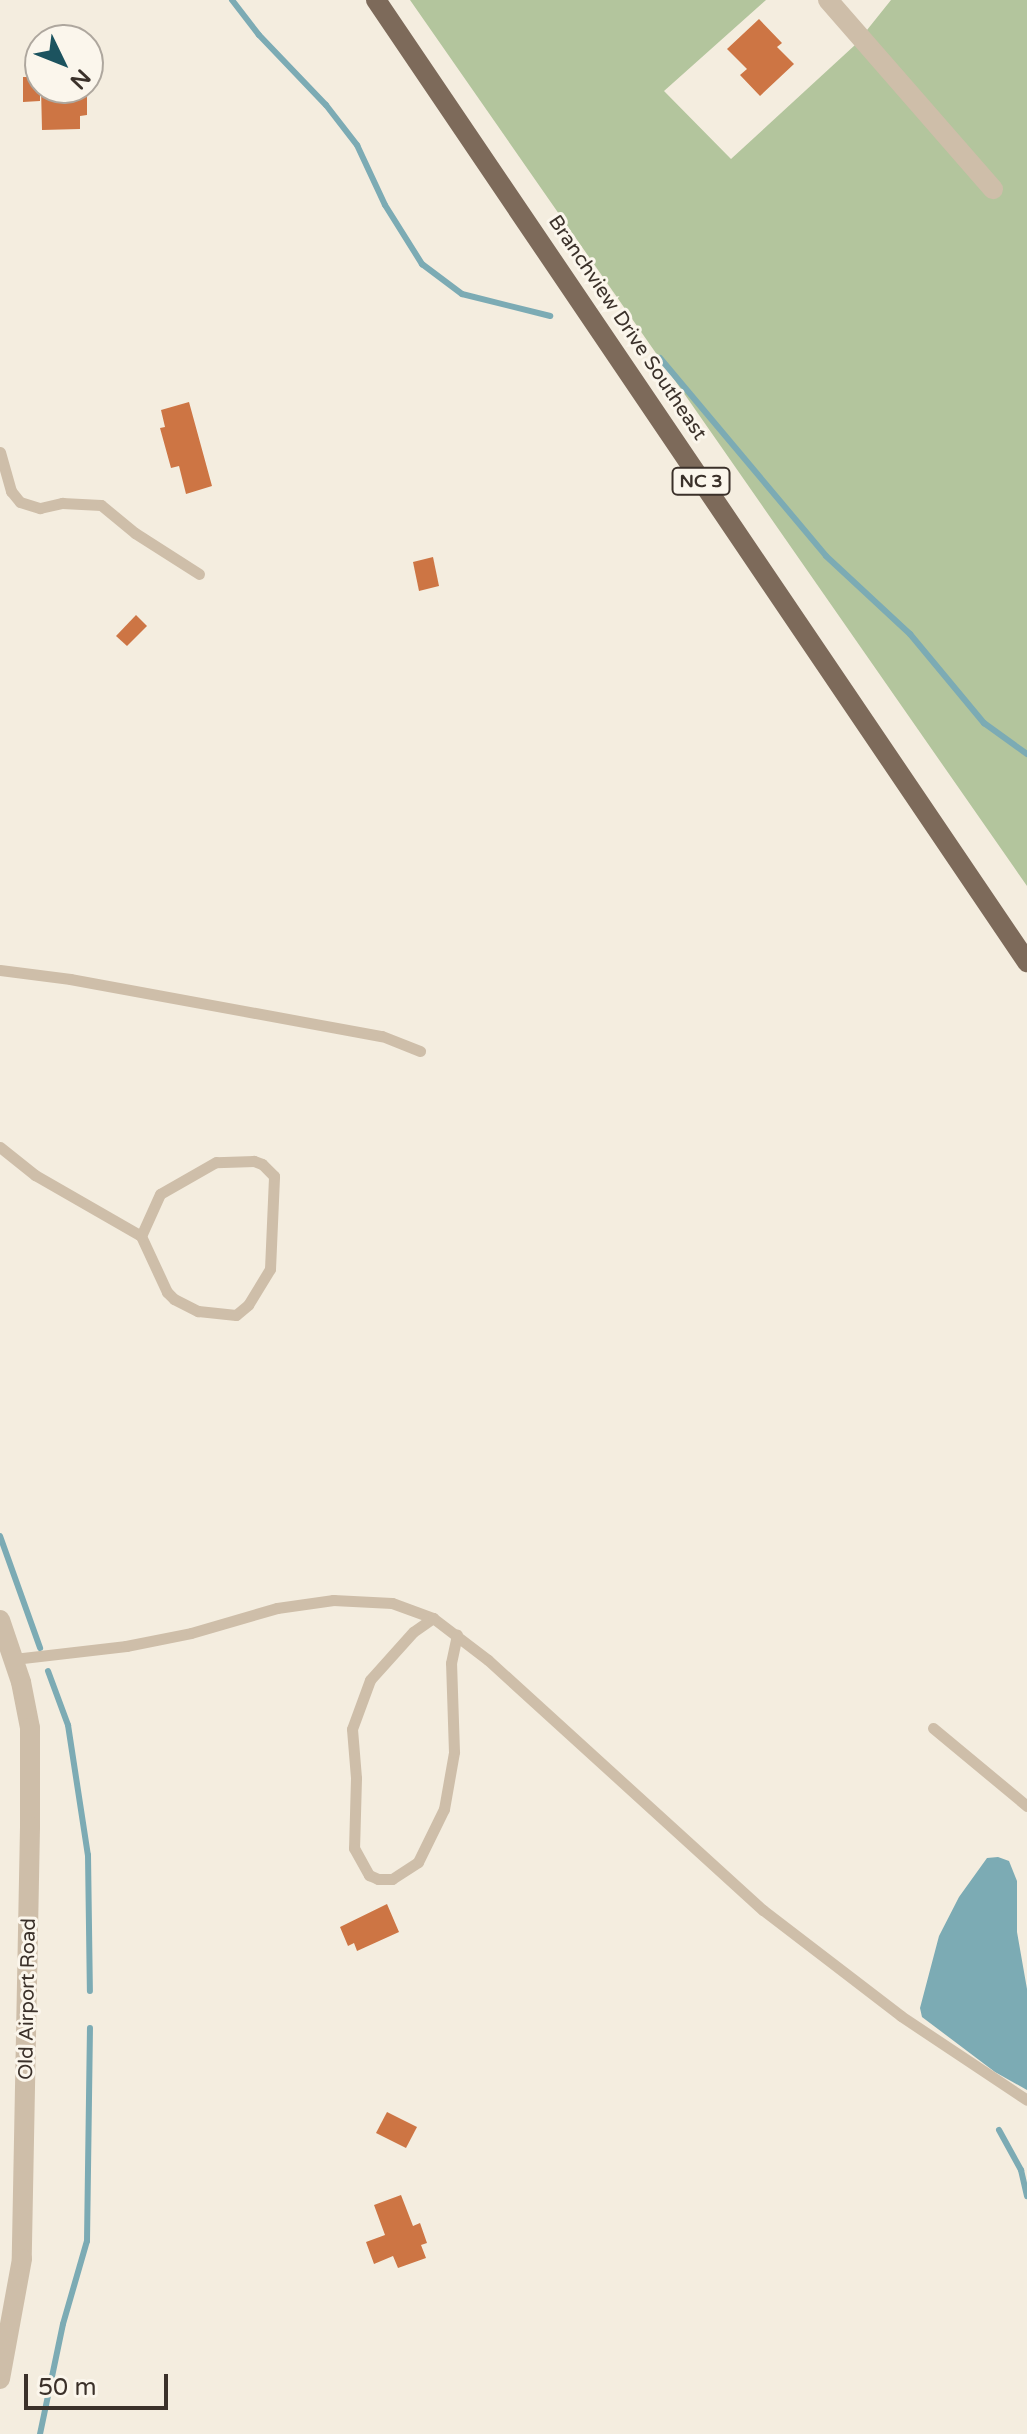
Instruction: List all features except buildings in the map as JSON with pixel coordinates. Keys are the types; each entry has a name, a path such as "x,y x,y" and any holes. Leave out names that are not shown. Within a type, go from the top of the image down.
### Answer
{"main road":[{"name":"Branchview Drive Southeast","path":"376,0 1027,962"}],"street":[{"path":"828,0 993,189"},
{"name":"Old Airport Road","path":"0,1620 14,1659 30,1728 22,2259 0,2379"}],"lane":[{"path":"0,452 11,491 20,502 40,508 62,503 101,505 135,533 199,574"},
{"path":"0,970 70,979 382,1036 420,1051"},
{"path":"0,1147 35,1175 141,1236 167,1292 198,1311 236,1315 248,1305 270,1269 274,1176 254,1161 216,1162 160,1194 141,1236"},
{"path":"14,1659 139,1643 191,1633 277,1608 333,1600 392,1603 433,1618 457,1635 763,1910 901,2016 1027,2100"},
{"path":"433,1618 413,1632 370,1680 352,1729 356,1778 354,1848 369,1875 378,1879 392,1879 418,1862 444,1809 454,1752 451,1663 457,1635"},
{"path":"933,1728 1027,1806"}],"green space":[{"path":"410,0 766,0 664,91 731,159 855,45 891,0 1027,0 1027,886"}],"water":[{"path":"998,1857 1009,1861 1017,1881 1017,1932 1027,1989 1027,2090 995,2072 922,2017 920,2008 939,1936 959,1897 987,1858"}],"waterway":[{"path":"232,0 259,35 326,105 357,145 385,205 422,264 462,294 550,316"},
{"path":"660,358 826,556 910,634 984,723 1027,754"},
{"path":"0,1536 40,1648"},
{"path":"48,1671 68,1725 88,1855 90,1991"},
{"path":"40,2434 63,2324 87,2241 90,2028"},
{"path":"999,2130 1021,2170 1027,2196"}]}
